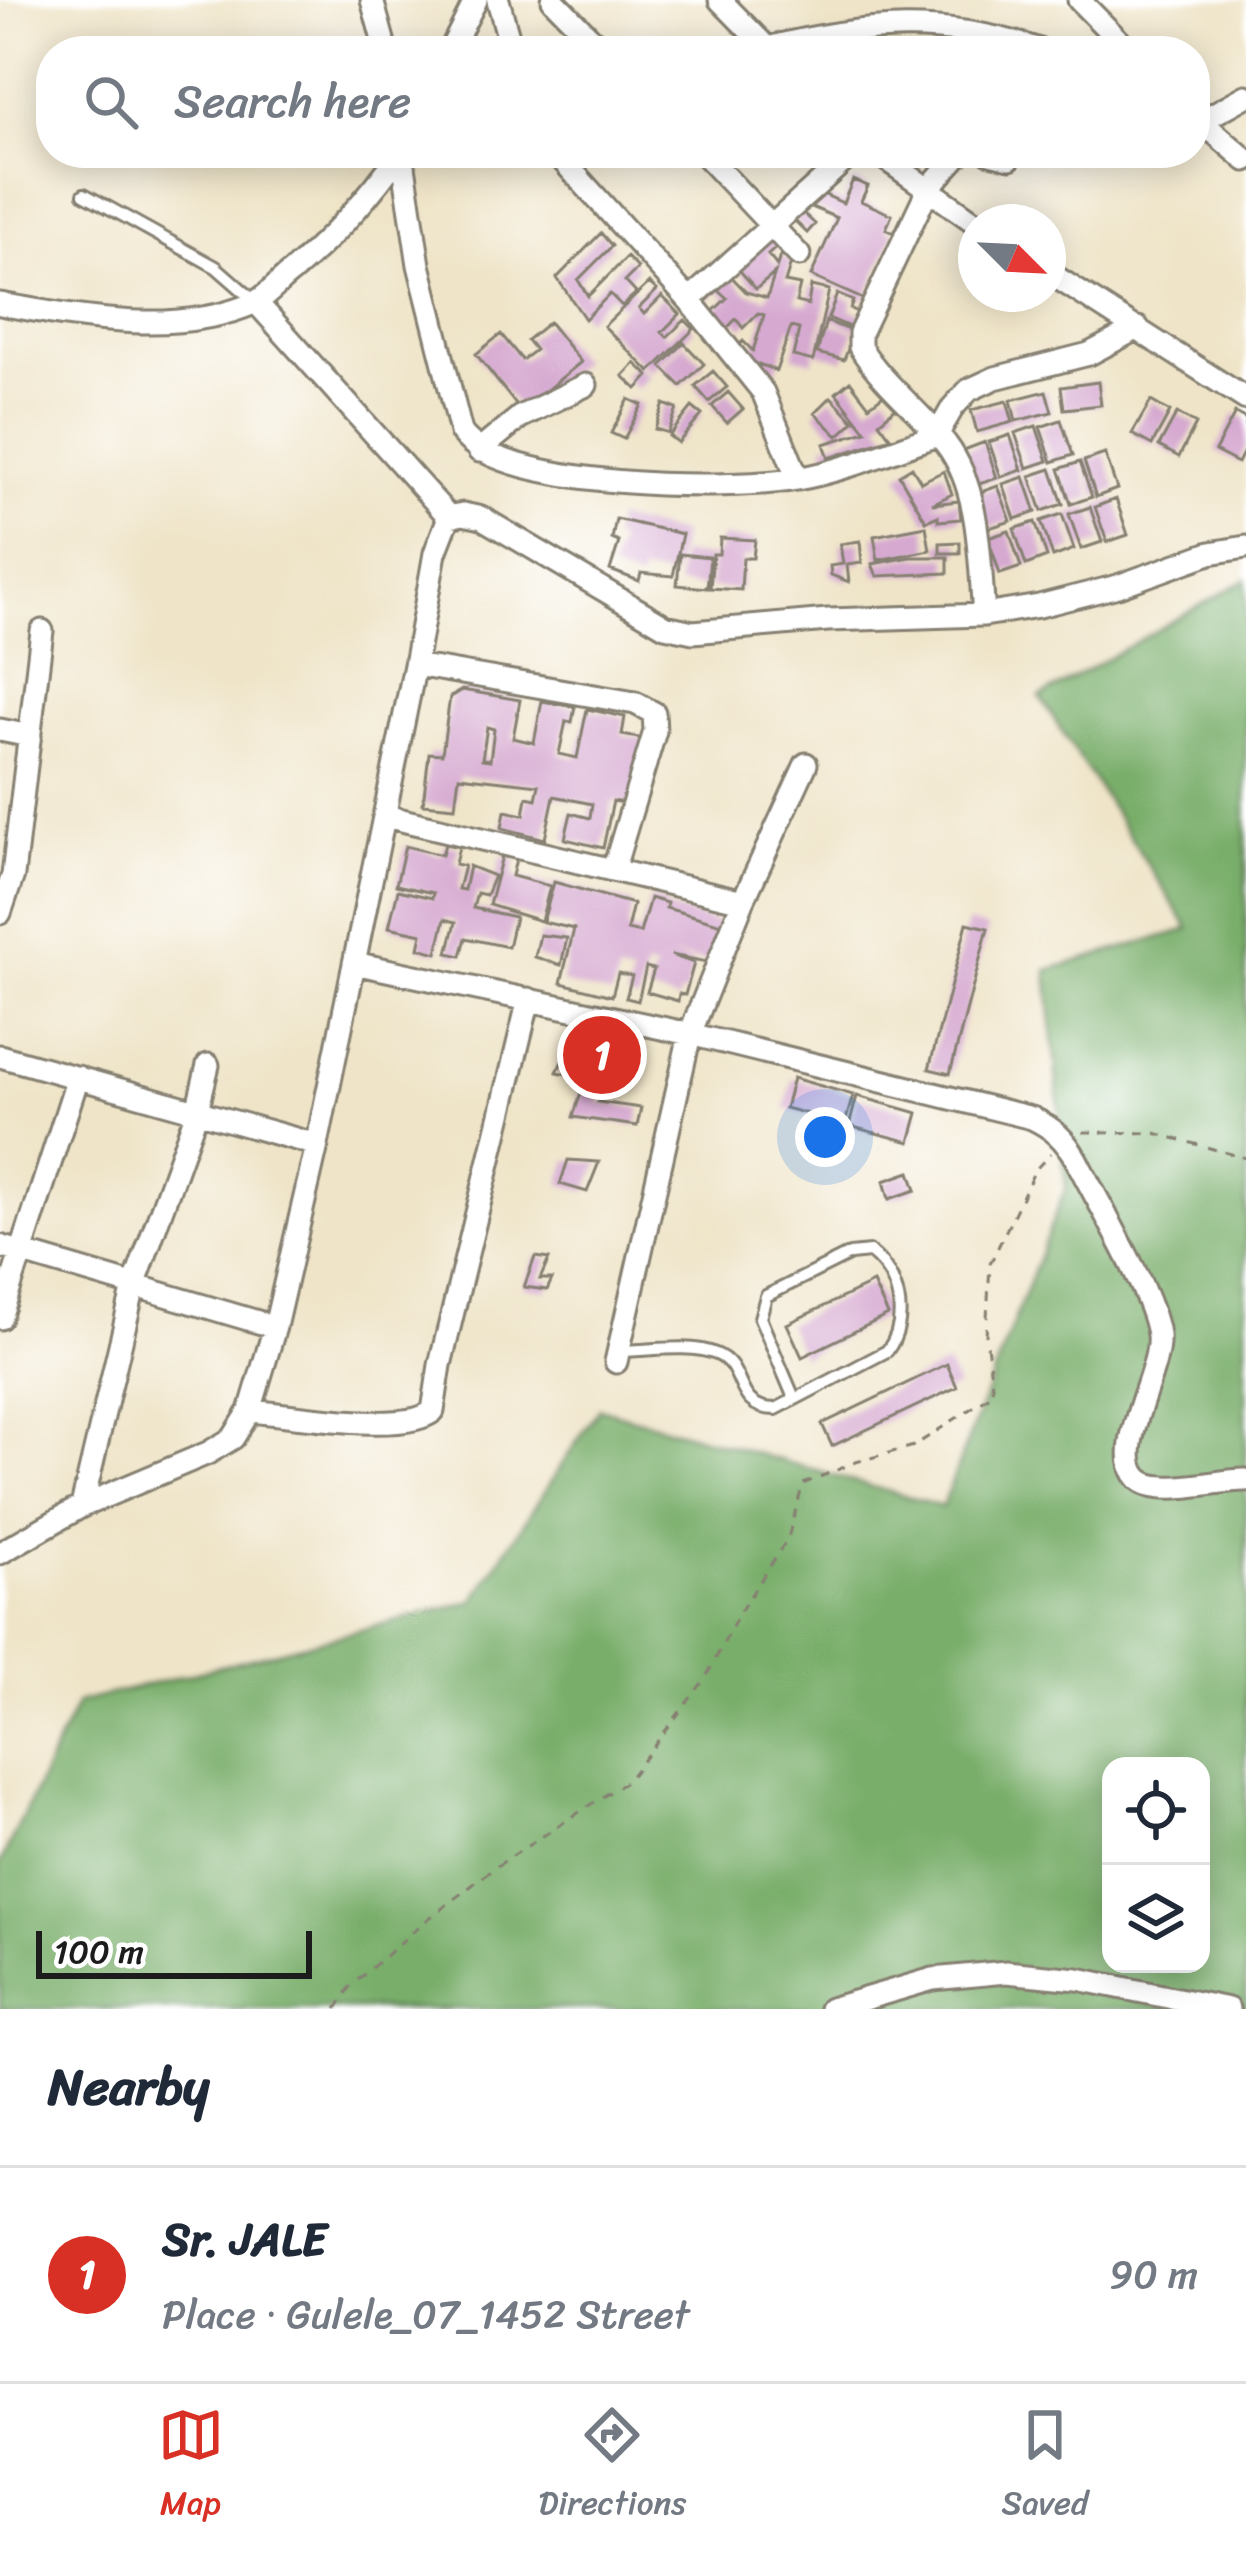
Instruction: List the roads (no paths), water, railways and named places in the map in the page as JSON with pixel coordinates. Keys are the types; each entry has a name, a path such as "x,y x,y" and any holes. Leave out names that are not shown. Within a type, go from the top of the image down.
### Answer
{"street":[{"path":"372,0 382,36"},
{"path":"458,36 476,0"},
{"path":"498,0 508,36"},
{"path":"553,0 588,36"},
{"path":"719,0 756,36"},
{"path":"1079,0 1114,36"},
{"path":"816,36 927,26 990,36"},
{"path":"1210,113 1246,96"},
{"path":"1210,129 1246,160"},
{"path":"0,304 79,318 190,320 256,302 328,242 390,168"},
{"path":"403,168 419,265 461,432 479,451 527,467 631,484 797,479 938,434 953,406 969,390 995,378 1089,353 1138,328"},
{"path":"570,168 689,300 771,406 797,479"},
{"path":"718,168 799,255"},
{"path":"689,300 837,168"},
{"path":"898,168 958,211"},
{"path":"947,168 928,189 860,333 860,347 950,449 963,477 976,529 984,615"},
{"path":"1066,283 1246,399"},
{"path":"256,302 449,518"},
{"path":"479,451 520,417 586,386"},
{"path":"449,518 464,514 482,518 665,626 693,632 828,620 984,615 1118,586 1210,553 1246,547"},
{"path":"0,1553 82,1506 208,1453 233,1438 250,1412 316,1145 435,553 449,518"},
{"path":"0,913 42,631"},
{"path":"416,665 635,704 654,712 655,731 614,868"},
{"path":"0,730 30,736"},
{"path":"617,1356 690,1034 743,901 806,764"},
{"path":"385,816 743,901"},
{"path":"354,963 690,1034 1032,1118 1065,1139 1150,1307 1158,1336 1156,1361 1132,1442 1136,1477 1150,1486 1166,1488 1246,1480"},
{"path":"250,1412 399,1422 424,1419 433,1412 440,1365 529,999"},
{"path":"0,1056 316,1145"},
{"path":"82,1506 134,1286 208,1065"},
{"path":"0,1318 9,1248 78,1077"},
{"path":"9,1248 274,1327"},
{"path":"830,2009 933,1979 1006,1972 1078,1979 1228,2009"}],"lane":[{"path":"84,194 217,267 256,302"},
{"path":"617,1356 703,1351 720,1355 732,1366 747,1400 762,1409 776,1409 887,1351 899,1335 903,1317 897,1297 886,1268 870,1252 850,1254 766,1296 760,1318 794,1398"}],"place":[{"name":"Sr. JALE","path":"602,1055"}]}
